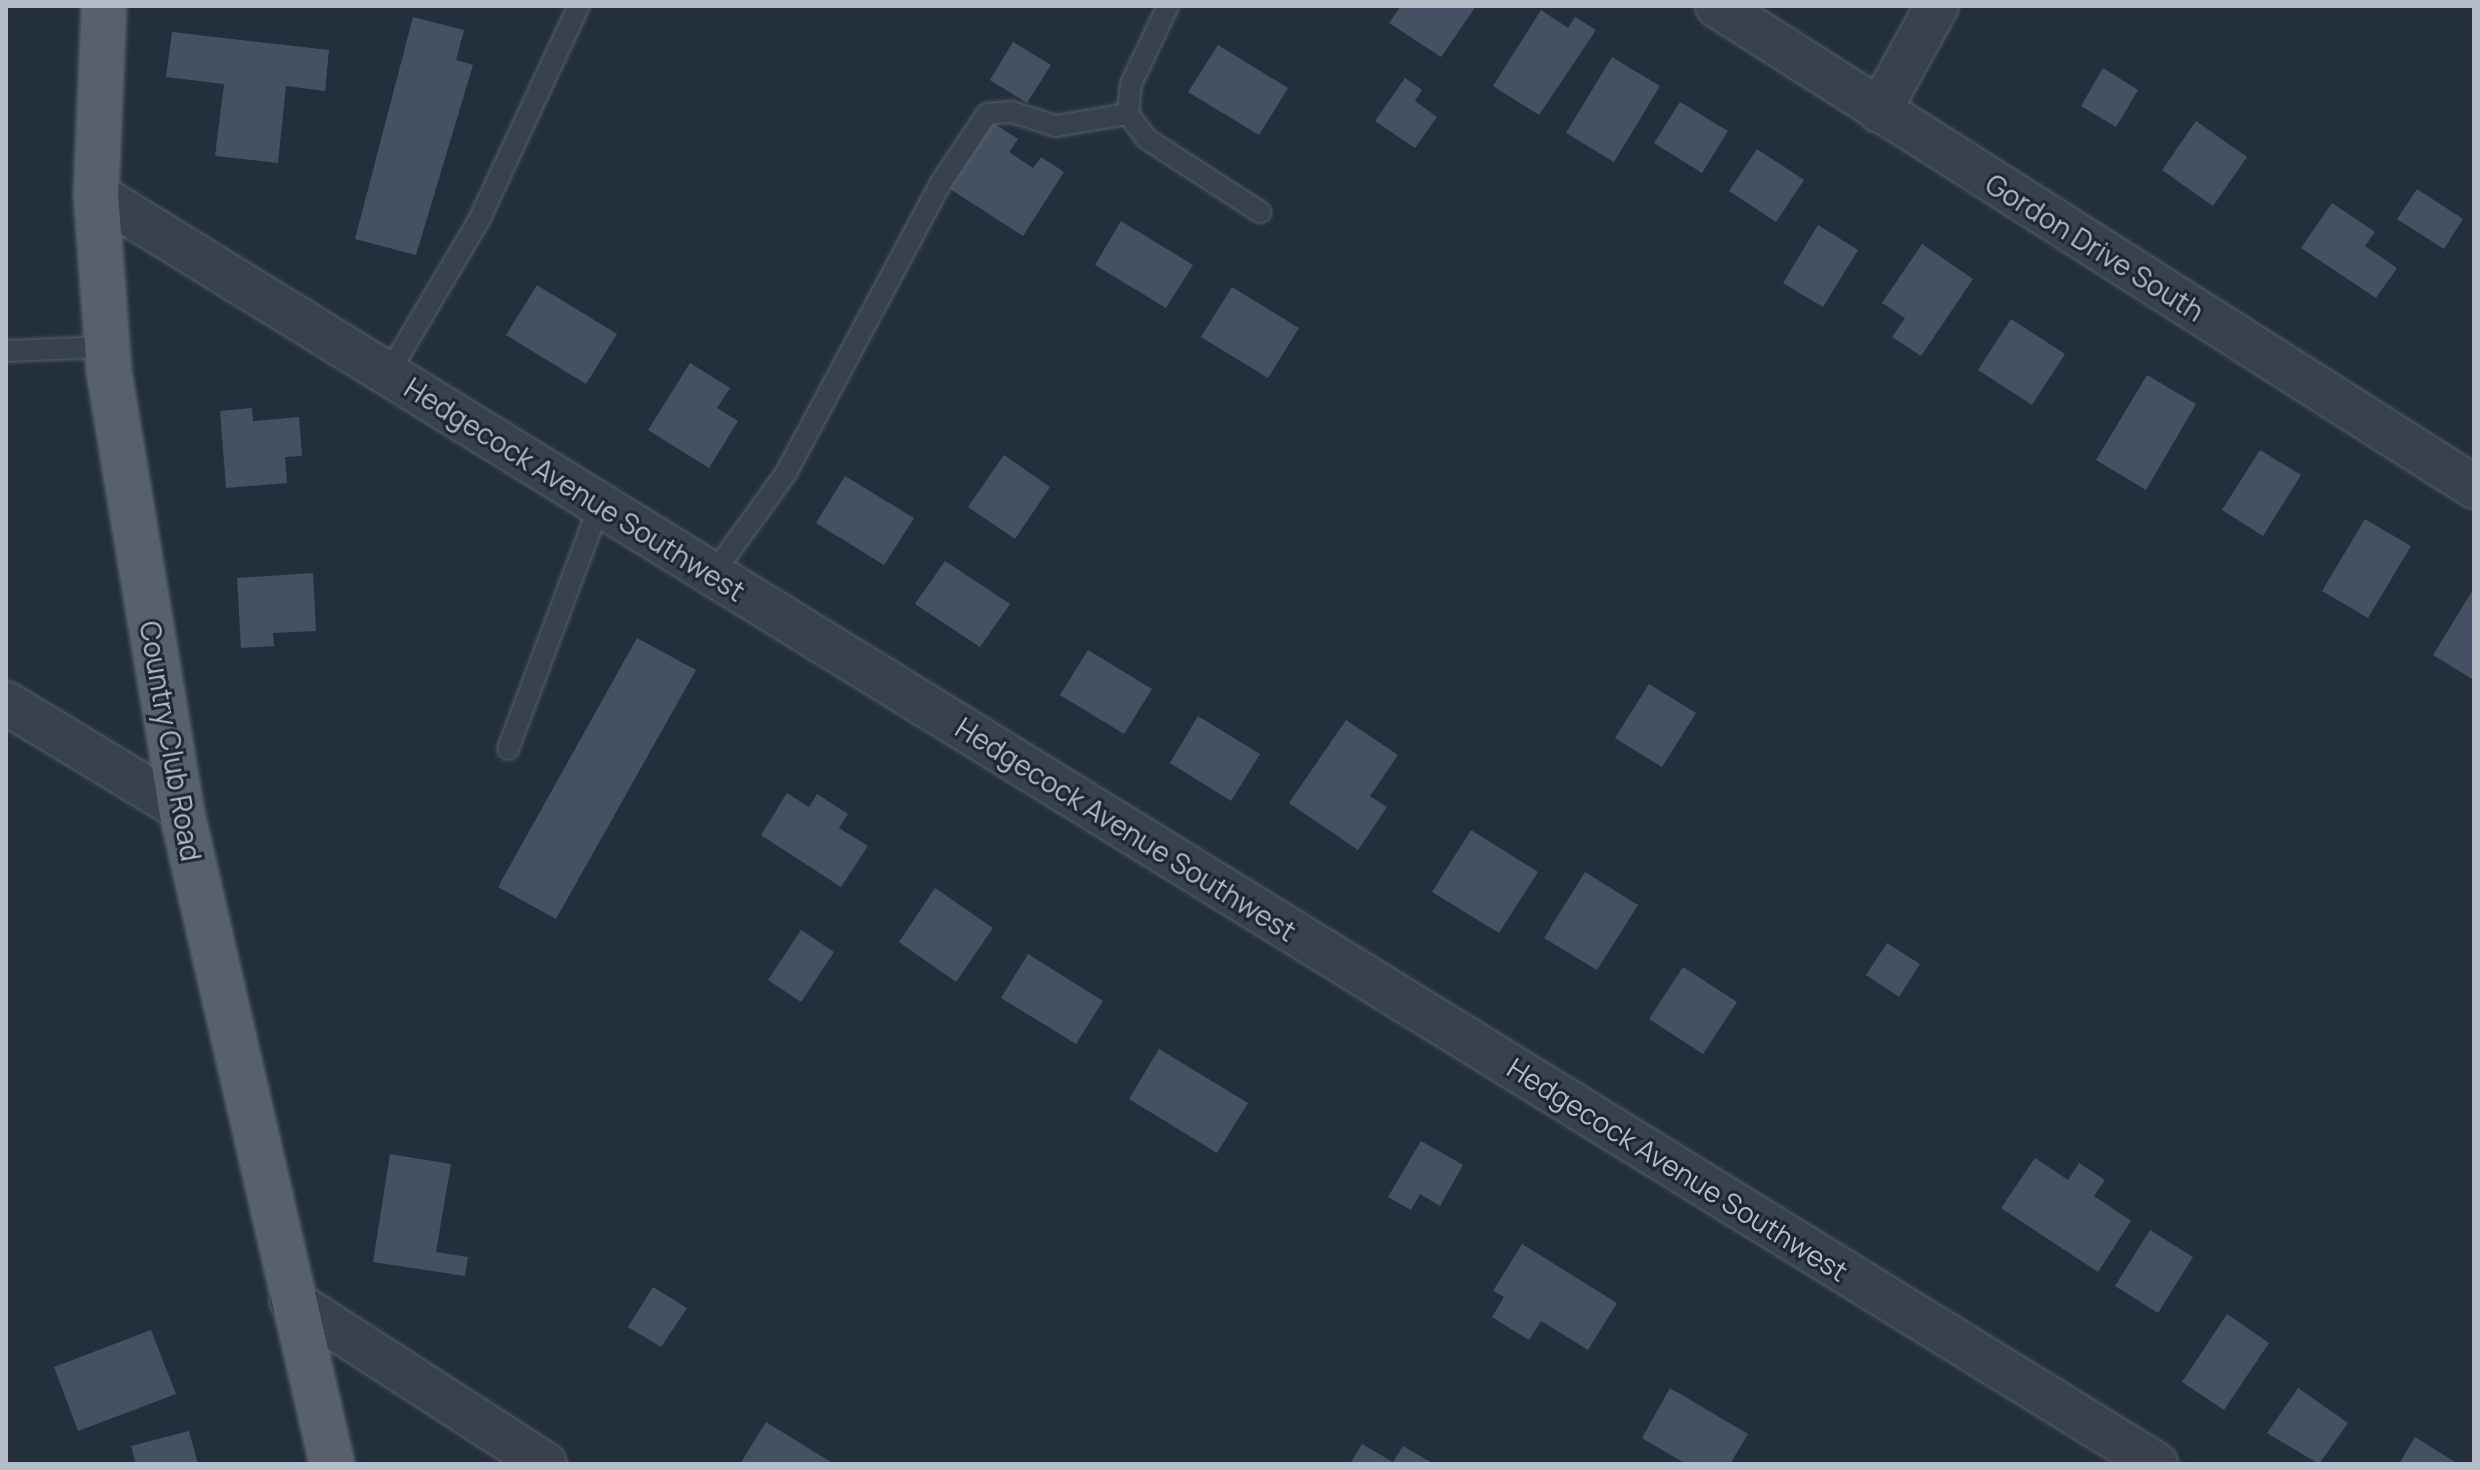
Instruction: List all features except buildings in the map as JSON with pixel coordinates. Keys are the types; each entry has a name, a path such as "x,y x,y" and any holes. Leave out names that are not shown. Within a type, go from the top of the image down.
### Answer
{"main road":[{"name":"Country Club Road","path":"104,6 96,194 107,347 181,809 291,1300 332,1464"}],"street":[{"name":"Gordon Drive South","path":"1717,6 2474,487"},
{"path":"1879,111 1937,6"},
{"name":"Hedgecock Avenue Southwest","path":"96,194 2156,1464"},
{"path":"6,703 181,809"},
{"path":"291,1300 545,1464"}],"lane":[{"path":"388,374 479,220 579,6"},
{"path":"1168,6 1131,84 1128,114 1147,139 1260,212"},
{"path":"713,574 786,473 942,181 987,114 1012,112 1056,126 1128,114"},
{"path":"6,351 107,347"},
{"path":"508,749 600,504"}]}
